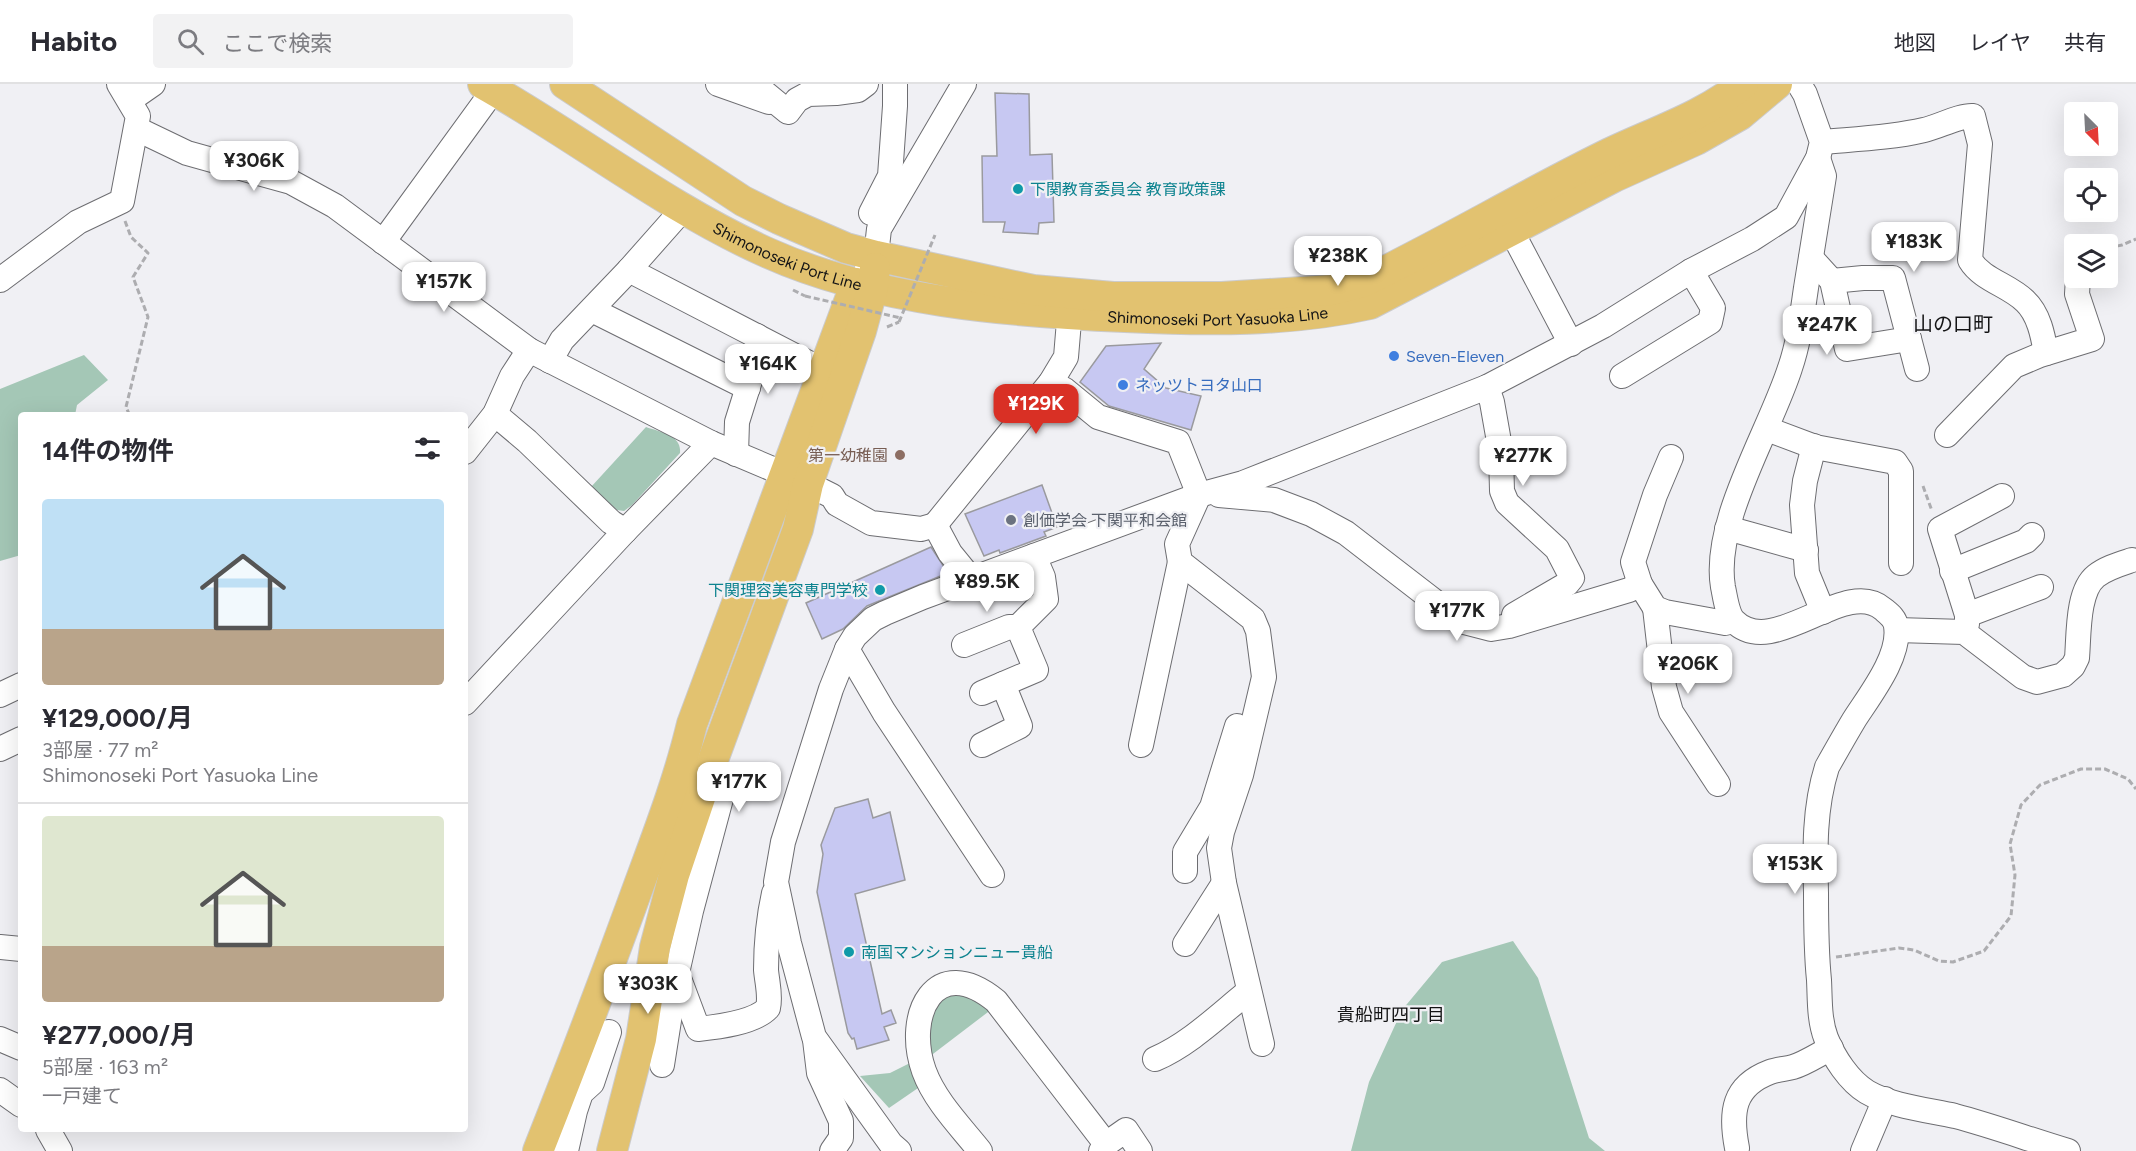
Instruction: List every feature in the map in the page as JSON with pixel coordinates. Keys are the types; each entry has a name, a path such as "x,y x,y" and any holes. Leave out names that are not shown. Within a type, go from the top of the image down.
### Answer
{"main road":[{"path":"565,84 743,201 846,248 877,242"},
{"name":"Shimonoseki Port Yasuoka Line","path":"865,285 993,307 1070,304 1113,297 1222,297 1332,290 1363,282 1610,153 1660,132 1710,106 1743,84"},
{"name":"Shimonoseki Port Yasuoka Line","path":"877,242 1033,290 1070,304 1191,320 1304,315 1344,310 1370,304 1400,290 1614,177 1696,140 1740,116 1777,84"},
{"name":"Shimonoseki Port Line","path":"492,86 682,209 767,253 813,271 865,285"},
{"name":"Shimonoseki Port Line","path":"612,1151 641,1039 654,947 696,767 692,724 861,331 865,285 877,242"},
{"name":"Shimonoseki Port Line","path":"796,479 822,370 865,285"},
{"name":"Shimonoseki Port Line","path":"537,1151 598,1029 696,767"}],"street":[{"path":"4,270 21,266 78,222 122,201 138,116 124,92 153,84"},
{"path":"718,84 780,105"},
{"path":"754,84 788,112 797,100 808,94 858,90 866,84"},
{"path":"877,242 871,214 890,176 895,84"},
{"path":"877,242 964,84"},
{"path":"1799,84 1805,94 1820,150 1824,176 1798,340 1790,369 1767,429 1739,493 1727,530 1721,570 1723,587 1733,621 1745,628 1768,631 1802,621 1850,601 1874,603 1895,621 1897,641 1890,662 1827,767 1816,813 1817,962 1823,1028 1843,1068 1868,1093 1958,1117 2035,1146 2068,1151"},
{"path":"383,242 492,86"},
{"path":"1820,150 1912,133 1968,115 1973,116 1980,144 1970,260 1975,268 2026,302 2039,326 2046,353"},
{"path":"137,129 187,153 291,182 335,206 540,356 711,443 831,496 837,504 871,522 921,529 935,525 1051,382 1066,357 1070,304"},
{"path":"677,973 698,1029 723,1026 764,1012 769,1003 766,929 783,842 831,689 847,649 855,636 873,619 923,597 1199,495 1242,483 1487,387 1571,344 1691,271 1752,239 1786,217 1820,150"},
{"path":"468,448 495,414 512,376 562,340 629,270 682,209"},
{"path":"1511,230 1571,344"},
{"path":"1811,258 1832,281 1847,349 1909,339"},
{"path":"629,270 822,370"},
{"path":"1622,376 1710,322 1713,308 1691,271"},
{"path":"1832,281 1893,278 1917,369"},
{"path":"1947,435 2014,366 2046,353 2092,339 2077,294 2077,288"},
{"path":"592,310 748,388"},
{"path":"736,454 737,422 758,355 757,336"},
{"path":"1051,382 1065,390 1098,417 1178,442 1199,495 1177,544 1180,562 1141,744"},
{"path":"1487,387 1501,453 1502,491 1507,503 1557,549 1572,578 1567,584 1491,629"},
{"path":"495,414 527,441 611,522 625,531"},
{"path":"1767,429 1814,446 1895,462 1901,471 1901,563"},
{"path":"468,700 625,531 711,443"},
{"path":"1814,446 1804,481 1802,505 1807,573 1823,612"},
{"path":"1671,457 1655,495 1633,562 1640,584 1655,608 1665,687 1671,712 1718,784"},
{"path":"1199,495 1244,496 1274,500 1311,514 1346,533 1460,621 1491,629 1509,626 1629,591 1640,584"},
{"path":"2002,496 1940,530 1965,624 1980,646 2029,680 2042,682 2063,675 2073,666 2077,658 2082,602 2088,586 2099,573 2132,560"},
{"path":"935,525 950,553 972,580"},
{"path":"1727,530 1806,550"},
{"path":"1952,571 2026,541 2032,535"},
{"path":"964,645 1010,627 1018,627 1046,599 1043,577 1034,556"},
{"path":"1180,562 1253,619 1261,646 1264,677 1241,775 1221,832 1219,848 1224,883 1262,1044"},
{"path":"1897,630 1965,624 2041,587"},
{"path":"1655,608 1665,612 1725,623 1733,621"},
{"path":"982,745 1020,726 992,688 1036,669 1018,627"},
{"path":"1185,871 1185,852 1212,807 1261,646"},
{"path":"847,649 884,712 992,875"},
{"path":"0,695 18,686"},
{"path":"0,749 18,740"},
{"path":"662,1065 677,973 722,795 724,777 696,767"},
{"path":"776,882 789,943 814,1037 819,1073 841,1121 841,1138 832,1151"},
{"path":"1185,944 1224,883"},
{"path":"0,947 18,949"},
{"path":"980,1151 931,1086 923,1069 920,1052 918,1022 922,1004 932,993 952,983 974,986 996,1001 1104,1148 1126,1130 1140,1151"},
{"path":"1155,1059 1190,1037 1249,991"},
{"path":"566,1151 574,1111 581,1093 592,1083 598,1029 641,1039"},
{"path":"814,1037 895,1149"},
{"path":"0,1039 18,1047"},
{"path":"1737,1148 1734,1107 1743,1089 1764,1075 1795,1066 1831,1048"},
{"path":"0,1090 18,1103"},
{"path":"1863,1151 1885,1099"},
{"path":"49,1132 60,1151"}],"path":[{"path":"118,203 131,237 148,253 133,277 148,316 126,406 128,412"},
{"path":"805,296 900,320 936,235"},
{"path":"2118,246 2136,239"},
{"path":"1817,962 1838,956 1899,948 1914,950 1945,962 1959,961 1984,951 2011,916 2015,875 2010,844 2021,805 2040,785 2081,769 2105,769 2128,779 2136,789"}],"green space":[{"path":"84,355 108,380 77,405 76,412 18,412 18,556 0,561 0,389"},
{"path":"646,427 674,438 680,447 680,453 632,505 624,511 617,510 591,487"},
{"path":"1513,941 1538,978 1589,1138 1605,1151 1351,1151 1369,1082 1402,1010 1442,962"},
{"path":"964,992 992,1009 929,1057 929,1010 943,996"},
{"path":"916,1060 921,1086 889,1108 860,1076 890,1073"}],"building":[{"name":"下関教育委員会 教育政策課","path":"995,93 1029,94 1030,155 1052,154 1054,222 1039,223 1038,234 1003,232 1005,222 983,222 982,156 997,156"},
{"name":"ネッツトヨタ山口","path":"1161,343 1144,369 1166,388 1201,396 1191,430 1109,406 1080,382 1106,346"},
{"name":"創価学会 下関平和会館","path":"1042,485 1057,527 1044,532 1046,536 1000,553 999,550 984,556 965,514"},
{"name":"下関理容美容専門学校","path":"931,547 948,573 867,606 843,629 822,639 806,603"},
{"name":"南国マンションニュー貴船","path":"868,799 873,818 890,812 905,880 855,894 882,1014 891,1010 896,1023 884,1027 889,1040 857,1049 854,1038 852,1039 848,1033 817,892 823,854 821,845 835,808"}],"place":[{"name":"下関教育委員会 教育政策課","path":"1018,189"},
{"name":"Seven-Eleven","path":"1394,356"},
{"name":"ネッツトヨタ山口","path":"1123,385"},
{"name":"第一幼稚園","path":"900,455"},
{"name":"創価学会 下関平和会館","path":"1011,520"},
{"name":"下関理容美容専門学校","path":"880,590"},
{"name":"南国マンションニュー貴船","path":"849,952"}],"district":[{"name":"山の口町","path":"1953,324"},
{"name":"貴船町四丁目","path":"1391,1015"}]}
